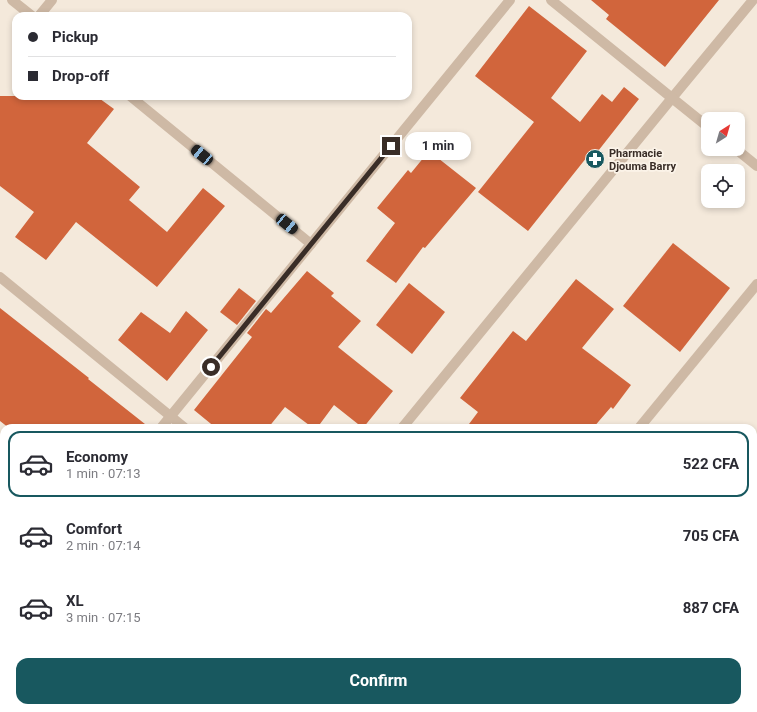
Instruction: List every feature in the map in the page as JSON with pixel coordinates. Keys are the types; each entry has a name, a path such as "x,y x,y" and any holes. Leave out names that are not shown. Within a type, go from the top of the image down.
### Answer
{"street":[{"path":"12,0 27,12"},
{"path":"42,12 52,0"},
{"path":"164,424 510,0"},
{"path":"551,0 701,121"},
{"path":"405,424 753,0"},
{"path":"135,100 311,244"},
{"path":"745,156 757,166"},
{"path":"0,277 180,424"},
{"path":"642,424 757,284"}],"building":[{"path":"591,0 719,0 665,67 606,19 609,15"},
{"path":"529,6 587,51 551,98 580,122 602,94 612,102 624,87 639,99 591,160 587,157 528,231 478,192 534,122 475,76"},
{"path":"0,96 12,96 12,100 102,100 114,109 87,143 140,187 129,200 167,232 203,188 225,206 157,287 76,222 46,260 15,237 34,212 0,186"},
{"path":"429,151 476,188 425,248 423,247 396,283 366,261 395,223 377,208 408,170 411,173"},
{"path":"673,243 730,288 680,352 623,306"},
{"path":"307,271 334,293 331,296 361,321 338,347 393,391 366,424 358,424 334,405 320,424 308,424 285,407 271,424 211,424 194,410 252,337 247,333 266,309 271,313"},
{"path":"576,279 614,309 582,348 631,385 613,409 611,407 596,424 469,424 478,412 460,398 513,331 526,341"},
{"path":"409,283 445,312 412,354 376,325"},
{"path":"239,288 256,301 237,325 220,312"},
{"path":"0,308 145,424 4,424 0,421"},
{"path":"186,311 208,330 167,381 118,340 141,312 170,333"}],"place":[{"name":"Pharmacie Djouma Barry","path":"595,159"}],"route":[{"path":"211,367 391,146"}]}
